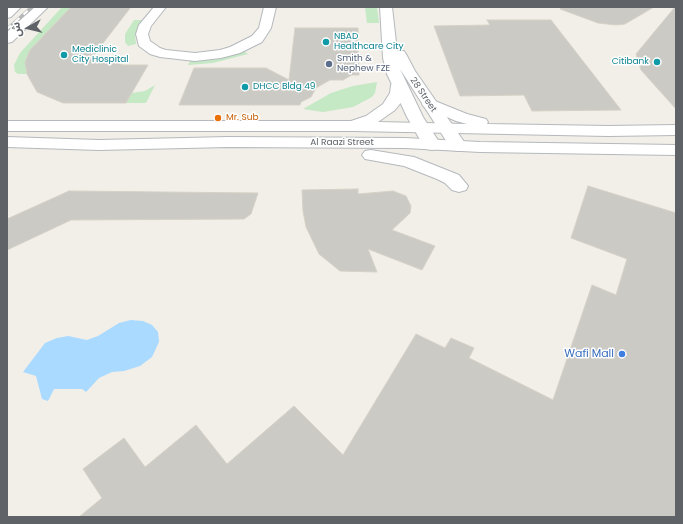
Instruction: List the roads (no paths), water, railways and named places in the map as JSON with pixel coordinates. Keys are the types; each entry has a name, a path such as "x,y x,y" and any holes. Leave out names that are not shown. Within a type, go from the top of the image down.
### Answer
{"street":[{"path":"7,14 15,7"},
{"path":"7,39 42,7"},
{"path":"160,7 145,25 142,34 144,42 155,51 165,54 196,57 221,54 235,50 257,39 265,28 270,7"},
{"name":"28 Street","path":"386,7 390,58 398,85 432,145"},
{"name":"28 Street","path":"390,44 398,52 408,71 458,146"},
{"path":"354,126 372,119 389,107 395,100 398,93 398,85"},
{"path":"430,104 468,120 502,127 532,130"},
{"name":"Al Raazi Street","path":"7,126 354,126 422,129 608,131 676,130"},
{"name":"Al Raazi Street","path":"12,143 99,145 228,142 405,143 458,146 676,150"},
{"path":"285,143 315,151 381,156 408,161 444,175 452,179 459,186"}],"water":[{"path":"131,320 143,321 152,325 158,332 159,342 152,357 140,366 124,371 112,372 99,378 86,392 82,389 54,389 48,401 42,399 36,376 23,372 45,343 57,338 68,336 87,340 98,336 119,323"}],"railway":[{"path":"7,29 32,7"}],"place":[{"name":"NBAD Healthcare City","path":"326,42"},
{"name":"Mediclinic City Hospital","path":"64,55"},
{"name":"Citibank","path":"657,62"},
{"name":"Smith & Nephew FZE","path":"329,64"},
{"name":"DHCC Bldg 49","path":"245,87"},
{"name":"Mr. Sub","path":"218,118"},
{"name":"Wafi Mall","path":"622,354"}]}
